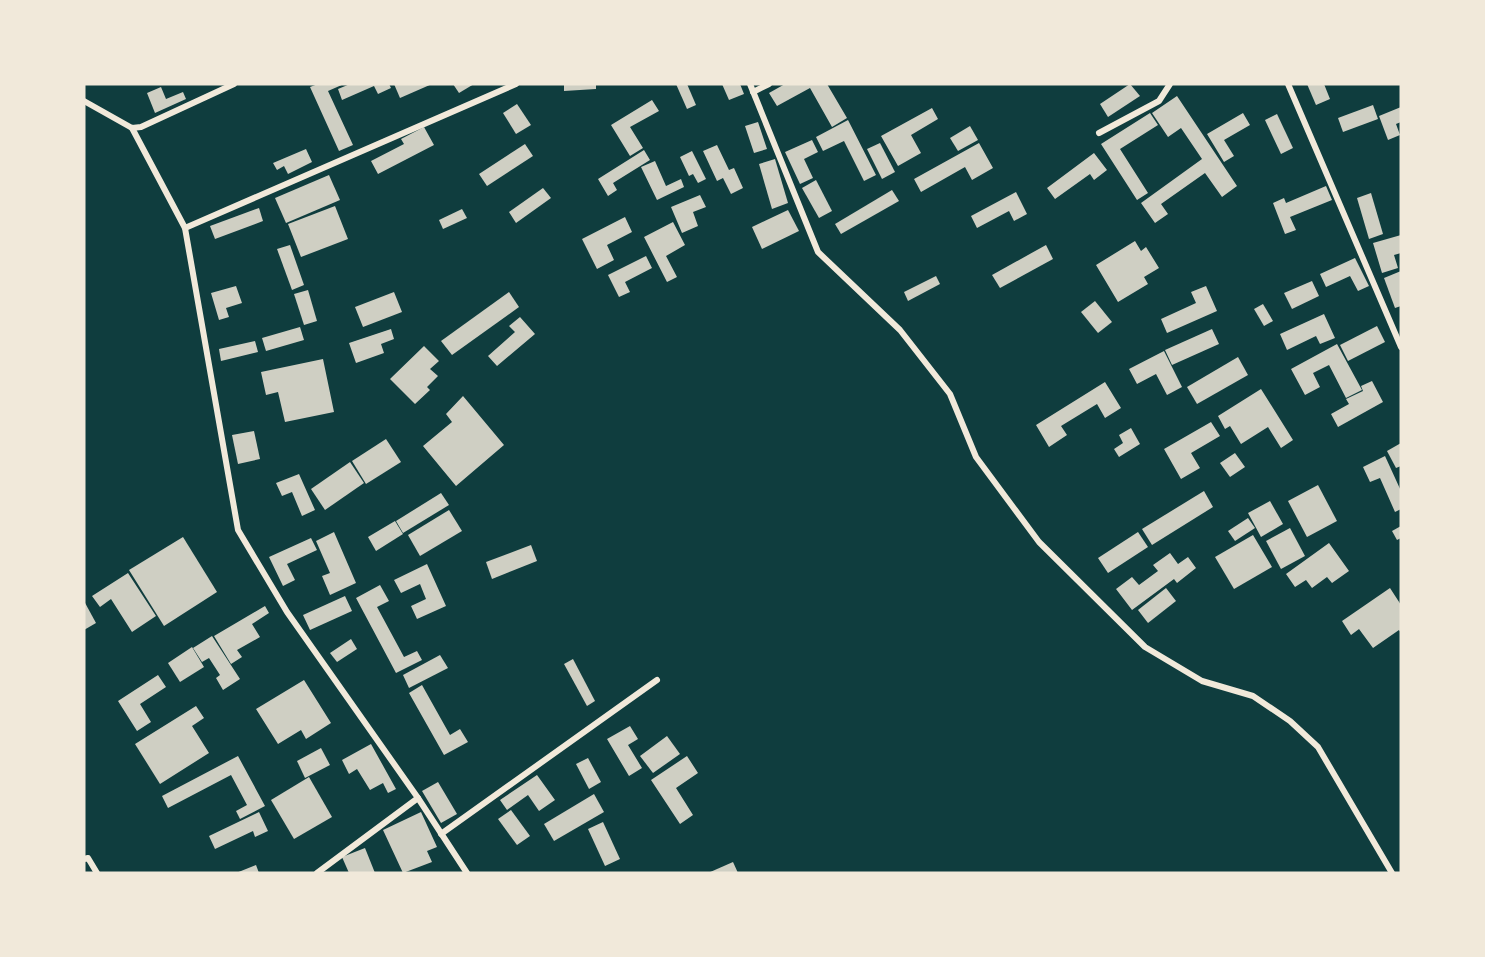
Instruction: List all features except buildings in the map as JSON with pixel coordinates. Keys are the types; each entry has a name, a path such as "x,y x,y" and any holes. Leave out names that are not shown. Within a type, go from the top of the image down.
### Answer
{"street":[{"path":"132,128 141,127 234,84"},
{"path":"185,228 516,84"},
{"path":"750,84 818,252 900,330 950,394 976,458 1039,542 1145,647 1202,681 1253,696 1290,721 1318,747 1392,873"},
{"path":"753,92 769,84"},
{"path":"1099,133 1159,101 1170,84"},
{"path":"1288,84 1401,347"},
{"path":"84,102 132,128 185,228 238,530 286,612 418,798 467,873"},
{"path":"441,834 657,680"},
{"path":"316,873 418,798"},
{"path":"84,859 88,858 97,873"}]}
